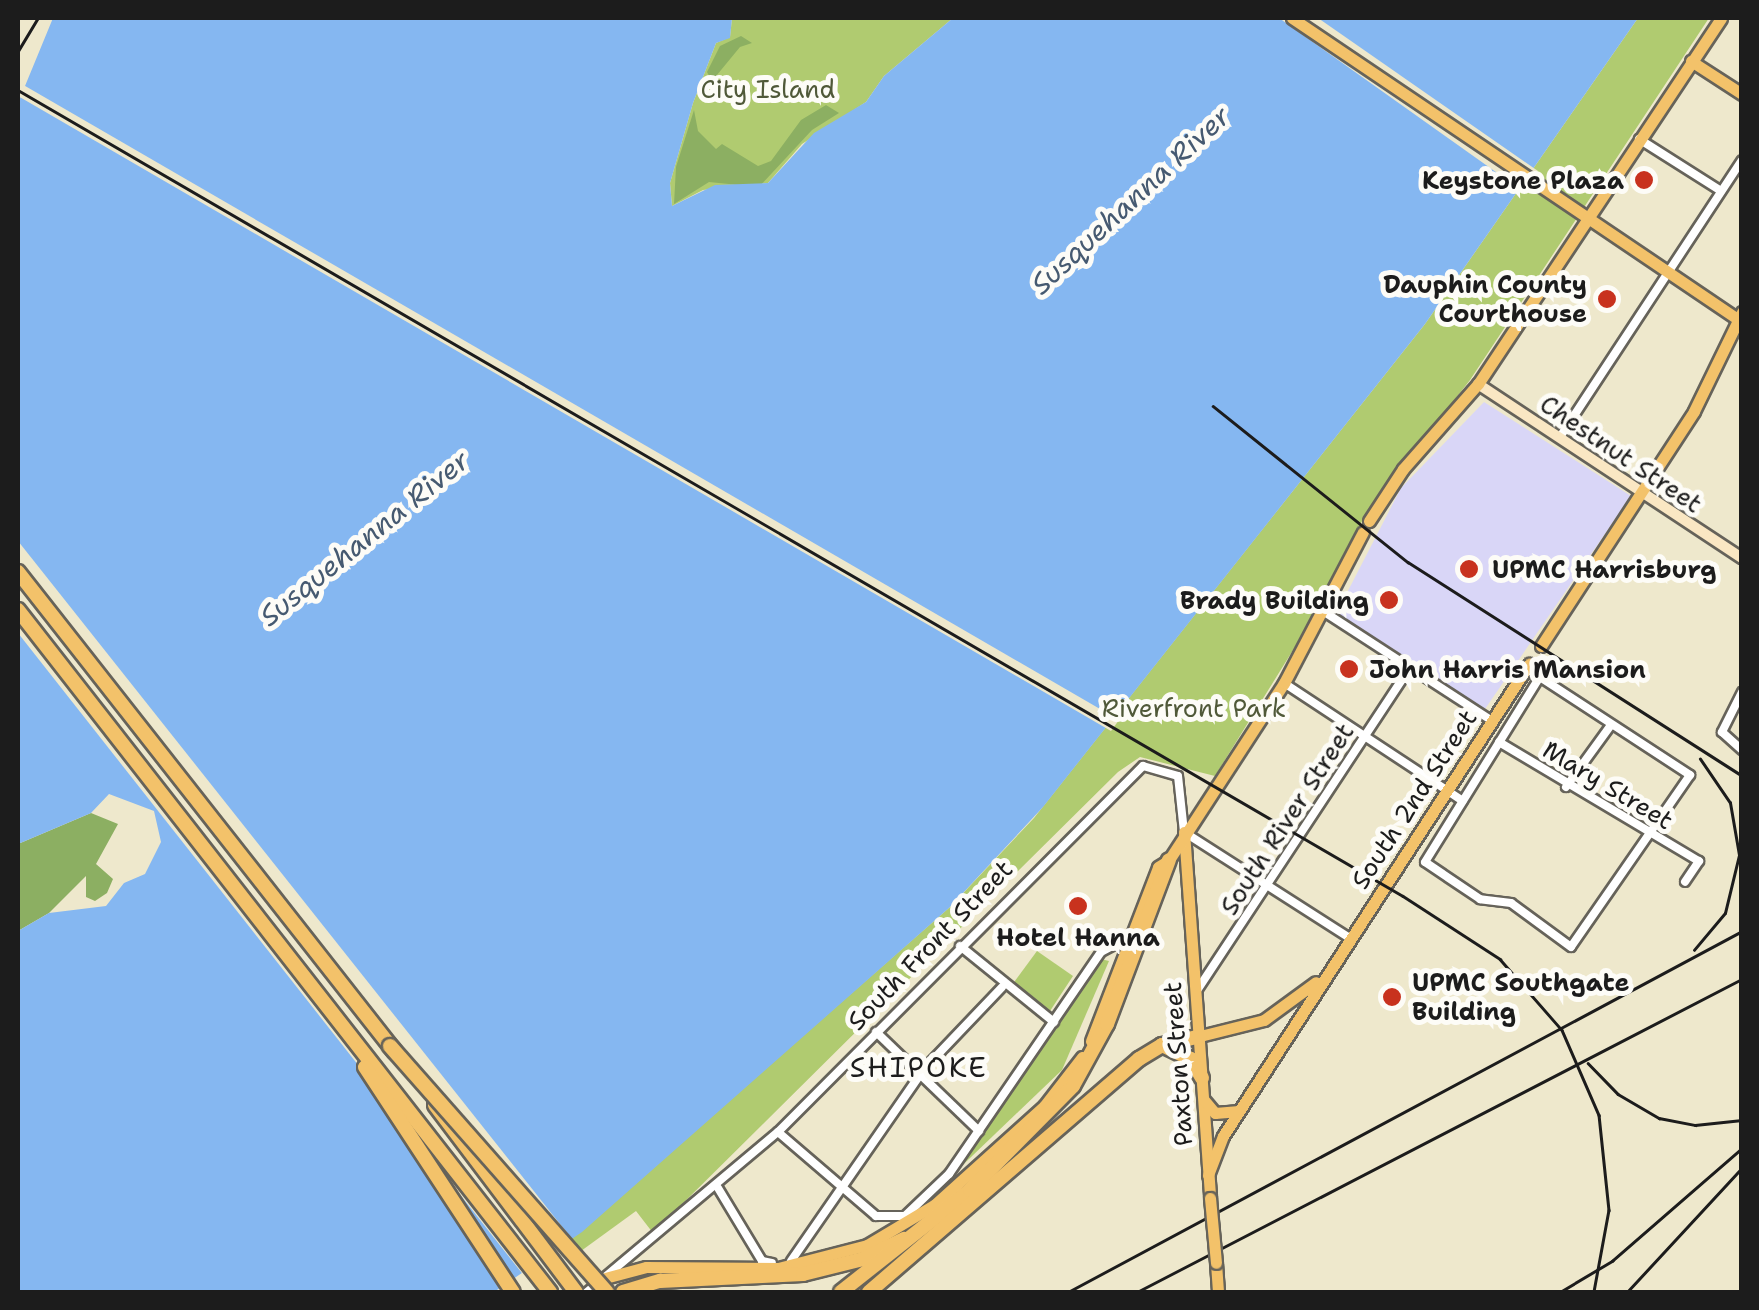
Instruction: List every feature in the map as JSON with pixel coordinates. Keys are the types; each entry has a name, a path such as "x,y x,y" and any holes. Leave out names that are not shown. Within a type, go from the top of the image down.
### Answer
{"highway":[{"path":"18,572 390,1046 576,1292"},
{"path":"18,610 550,1292"},
{"path":"842,1292 1008,1154 1073,1086 1107,1024 1170,860"},
{"path":"314,992 514,1292"},
{"path":"869,1292 1162,1045 1200,1036"},
{"path":"1162,1045 1191,1059 1202,1078"},
{"path":"390,1046 606,1285"},
{"path":"623,1292 660,1281 803,1274 863,1259 922,1229"},
{"path":"886,1292 946,1231"}],"main road":[{"path":"1292,18 1666,275 1740,317 1710,383 1541,646"},
{"path":"606,1285 646,1267 807,1264 850,1252 910,1222 1068,1079 1096,1030 1158,867 1170,860 1184,832 1284,683 1326,613 1366,526 1403,469 1478,384 1721,18"},
{"path":"1691,61 1742,94"},
{"name":"Chestnut Street","path":"1478,384 1742,558"},
{"name":"South 2nd Street","path":"1208,1175 1239,1111 1528,666"},
{"name":"Paxton Street","path":"1184,832 1218,1292"},
{"name":"South 2nd Street","path":"1200,1036 1282,1012 1336,960"},
{"path":"1204,1100 1215,1113 1239,1111"}],"street":[{"path":"1639,139 1721,191"},
{"path":"1560,437 1742,160"},
{"path":"1326,613 1492,721"},
{"path":"1528,666 1538,678 1690,775 1571,947 1511,903 1480,899 1425,862 1538,678"},
{"name":"South River Street","path":"1196,992 1410,667"},
{"path":"1284,683 1462,801"},
{"path":"1742,692 1725,717 1724,736 1742,750"},
{"path":"1566,787 1611,724"},
{"name":"Mary Street","path":"1499,742 1566,787 1698,861 1684,882"},
{"name":"South Front Street","path":"587,1292 606,1285 778,1132 1143,766 1178,776 1184,832"},
{"path":"1184,832 1350,938"},
{"path":"778,1132 841,1191 893,1221 930,1196 979,1132 1101,952 1128,938"},
{"path":"960,946 1002,987 1054,1022"},
{"path":"718,1188 762,1261 795,1258 920,1076 1002,987"},
{"path":"876,1032 979,1132"}],"shaded area":[{"name":"UPMC Harrisburg","path":"1484,402 1631,496 1485,709 1336,614 1401,488"}],"green space":[{"name":"City Island","path":"732,18 953,18 884,76 866,102 802,144 768,183 703,190 672,206 670,183 693,103 716,43 730,37"},
{"name":"Riverfront Park","path":"1638,18 1709,18 1470,380 1367,511 1319,608 1215,776 1140,757 1118,772 653,1233 636,1211 581,1251 565,1244 950,907 1034,818 1425,324"},
{"path":"741,36 752,43 740,47 712,81 707,72 720,46"},
{"path":"826,105 839,113 812,130 759,187 709,182 674,204 676,167 694,110 698,131 716,149 722,144 758,166 771,161 801,120"},
{"path":"91,813 118,824 96,864 113,879 107,893 95,901 86,897 86,876 49,913 18,931 18,844"},
{"path":"1037,951 1073,976 1050,1011 1012,985"},
{"path":"1101,959 1109,961 1062,1070 946,1181"}],"water":[{"name":"Susquehanna River","path":"53,18 732,18 730,38 716,43 693,103 670,183 672,206 715,185 768,183 814,133 866,102 884,76 953,18 1638,18 1425,324 1043,807 950,907 582,1232 494,1292 18,1292 18,931 49,913 106,906 124,883 145,874 161,842 154,811 109,794 91,813 18,844 18,103"}],"pier":[{"path":"1279,18 1318,18 1538,171 1524,192"},
{"path":"20,83 1119,720 1111,731 18,96"},
{"path":"18,541 575,1243 525,1277 18,633"}],"railway":[{"path":"18,51 38,18"},
{"path":"18,90 1403,896 1500,959 1562,1030 1599,1115 1609,1210 1594,1292"},
{"path":"1213,406 1408,562 1742,776"},
{"path":"1694,950 1725,913 1739,855 1730,803 1700,759"},
{"path":"1068,1292 1742,931"},
{"path":"1137,1292 1742,979"},
{"path":"1588,1063 1618,1094 1659,1118 1695,1125 1742,1120"},
{"path":"1560,1292 1612,1261 1742,1148"},
{"path":"1627,1292 1742,1168"}],"place":[{"name":"Keystone Plaza","path":"1644,180"},
{"name":"Dauphin County Courthouse","path":"1607,299"},
{"name":"UPMC Harrisburg","path":"1469,569"},
{"name":"Brady Building","path":"1389,600"},
{"name":"John Harris Mansion","path":"1349,669"},
{"name":"Hotel Hanna","path":"1078,906"},
{"name":"UPMC Southgate Building","path":"1392,997"}],"district":[{"name":"SHIPOKE","path":"919,1067"}]}
